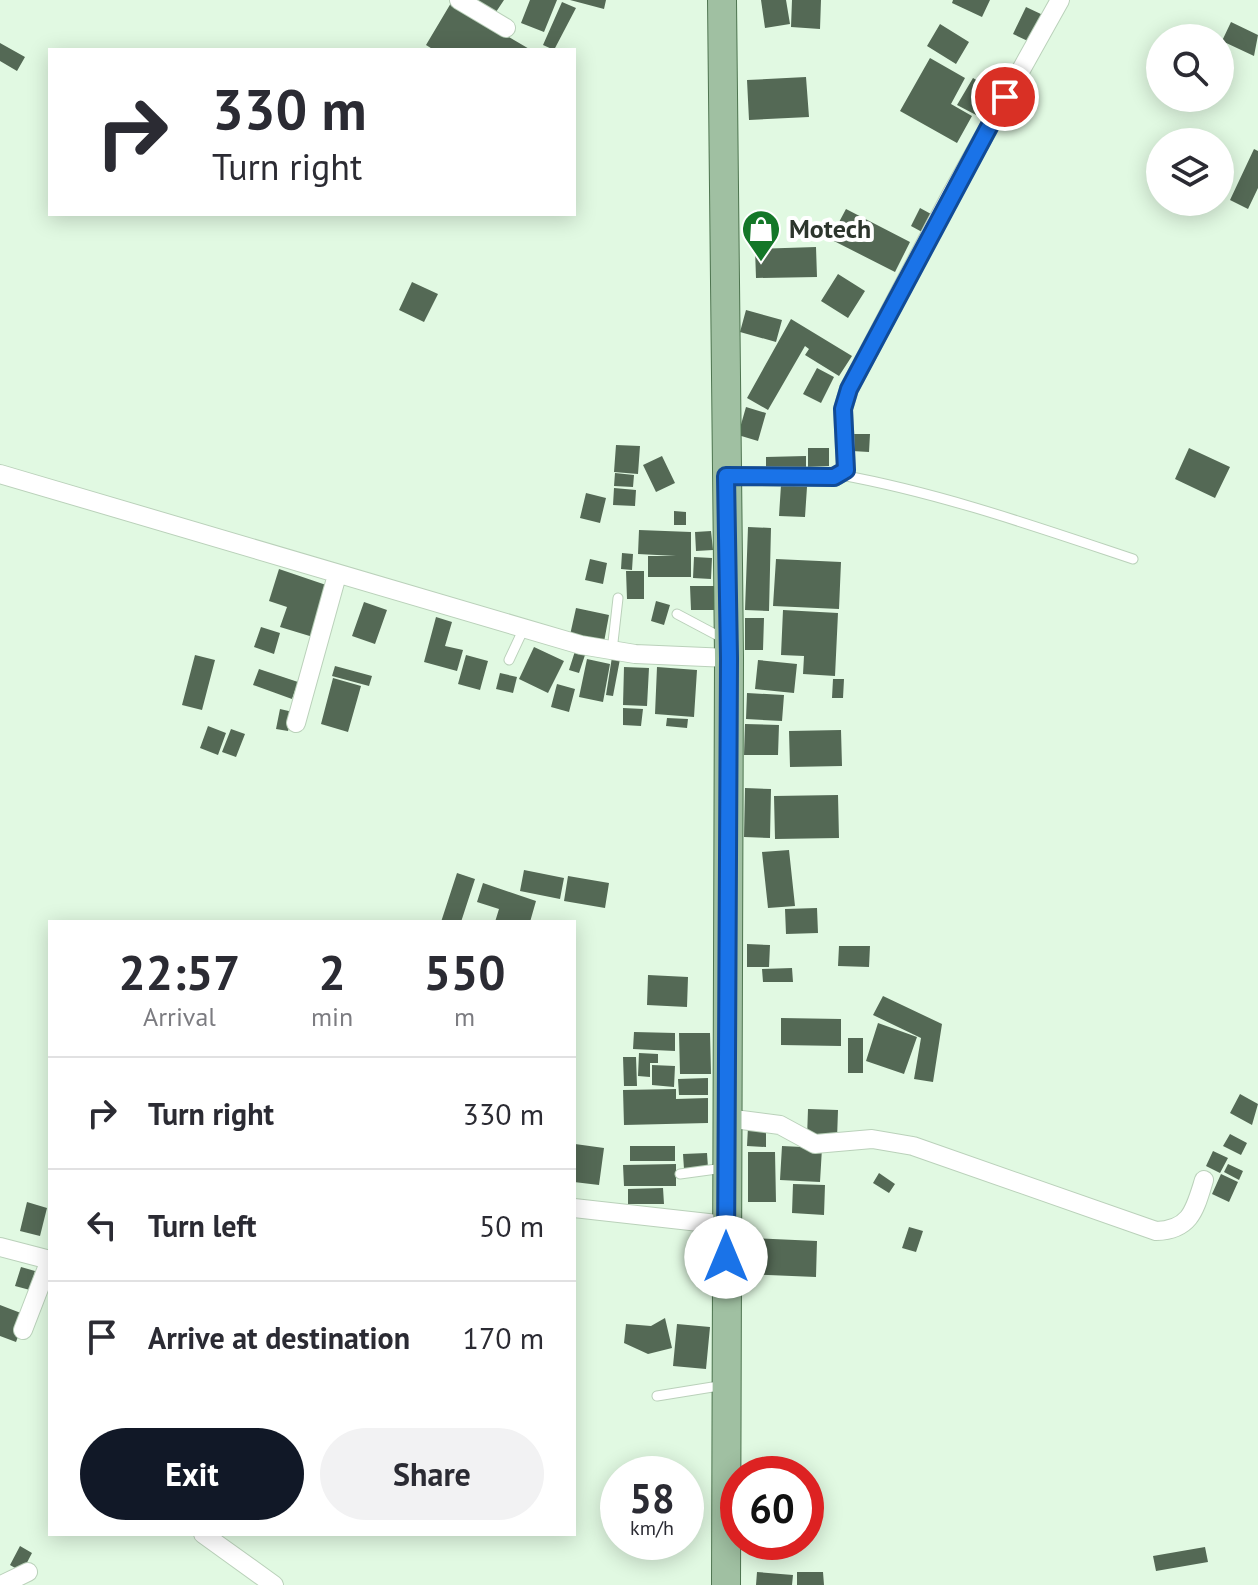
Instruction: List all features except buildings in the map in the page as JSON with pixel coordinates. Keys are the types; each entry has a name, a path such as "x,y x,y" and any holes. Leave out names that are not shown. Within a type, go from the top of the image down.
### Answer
{"main road":[{"path":"722,0 729,650 726,1585"}],"street":[{"path":"459,0 506,28"},
{"path":"726,476 841,475 849,464 843,409 849,389 951,195 1060,0"},
{"path":"0,474 337,575 612,651 729,650"},
{"path":"296,723 337,575"},
{"path":"726,1118 780,1125 815,1144 872,1139 913,1146 1156,1231 1176,1229 1193,1215 1204,1180"},
{"path":"576,1208 726,1225"},
{"path":"0,1247 48,1259"},
{"path":"23,1330 48,1265"},
{"path":"206,1536 274,1585"},
{"path":"1,1585 28,1572"}],"lane":[{"path":"841,475 879,482 991,513 1133,559"},
{"path":"612,651 618,598"},
{"path":"677,614 729,650"},
{"path":"509,660 524,628"},
{"path":"680,1174 726,1168"},
{"path":"657,1396 726,1385"}],"place":[{"name":"Motech","path":"761,263"}],"route":[{"path":"726,1257 729,658 726,476 834,477 846,470 849,464 844,400 1005,97"}]}
